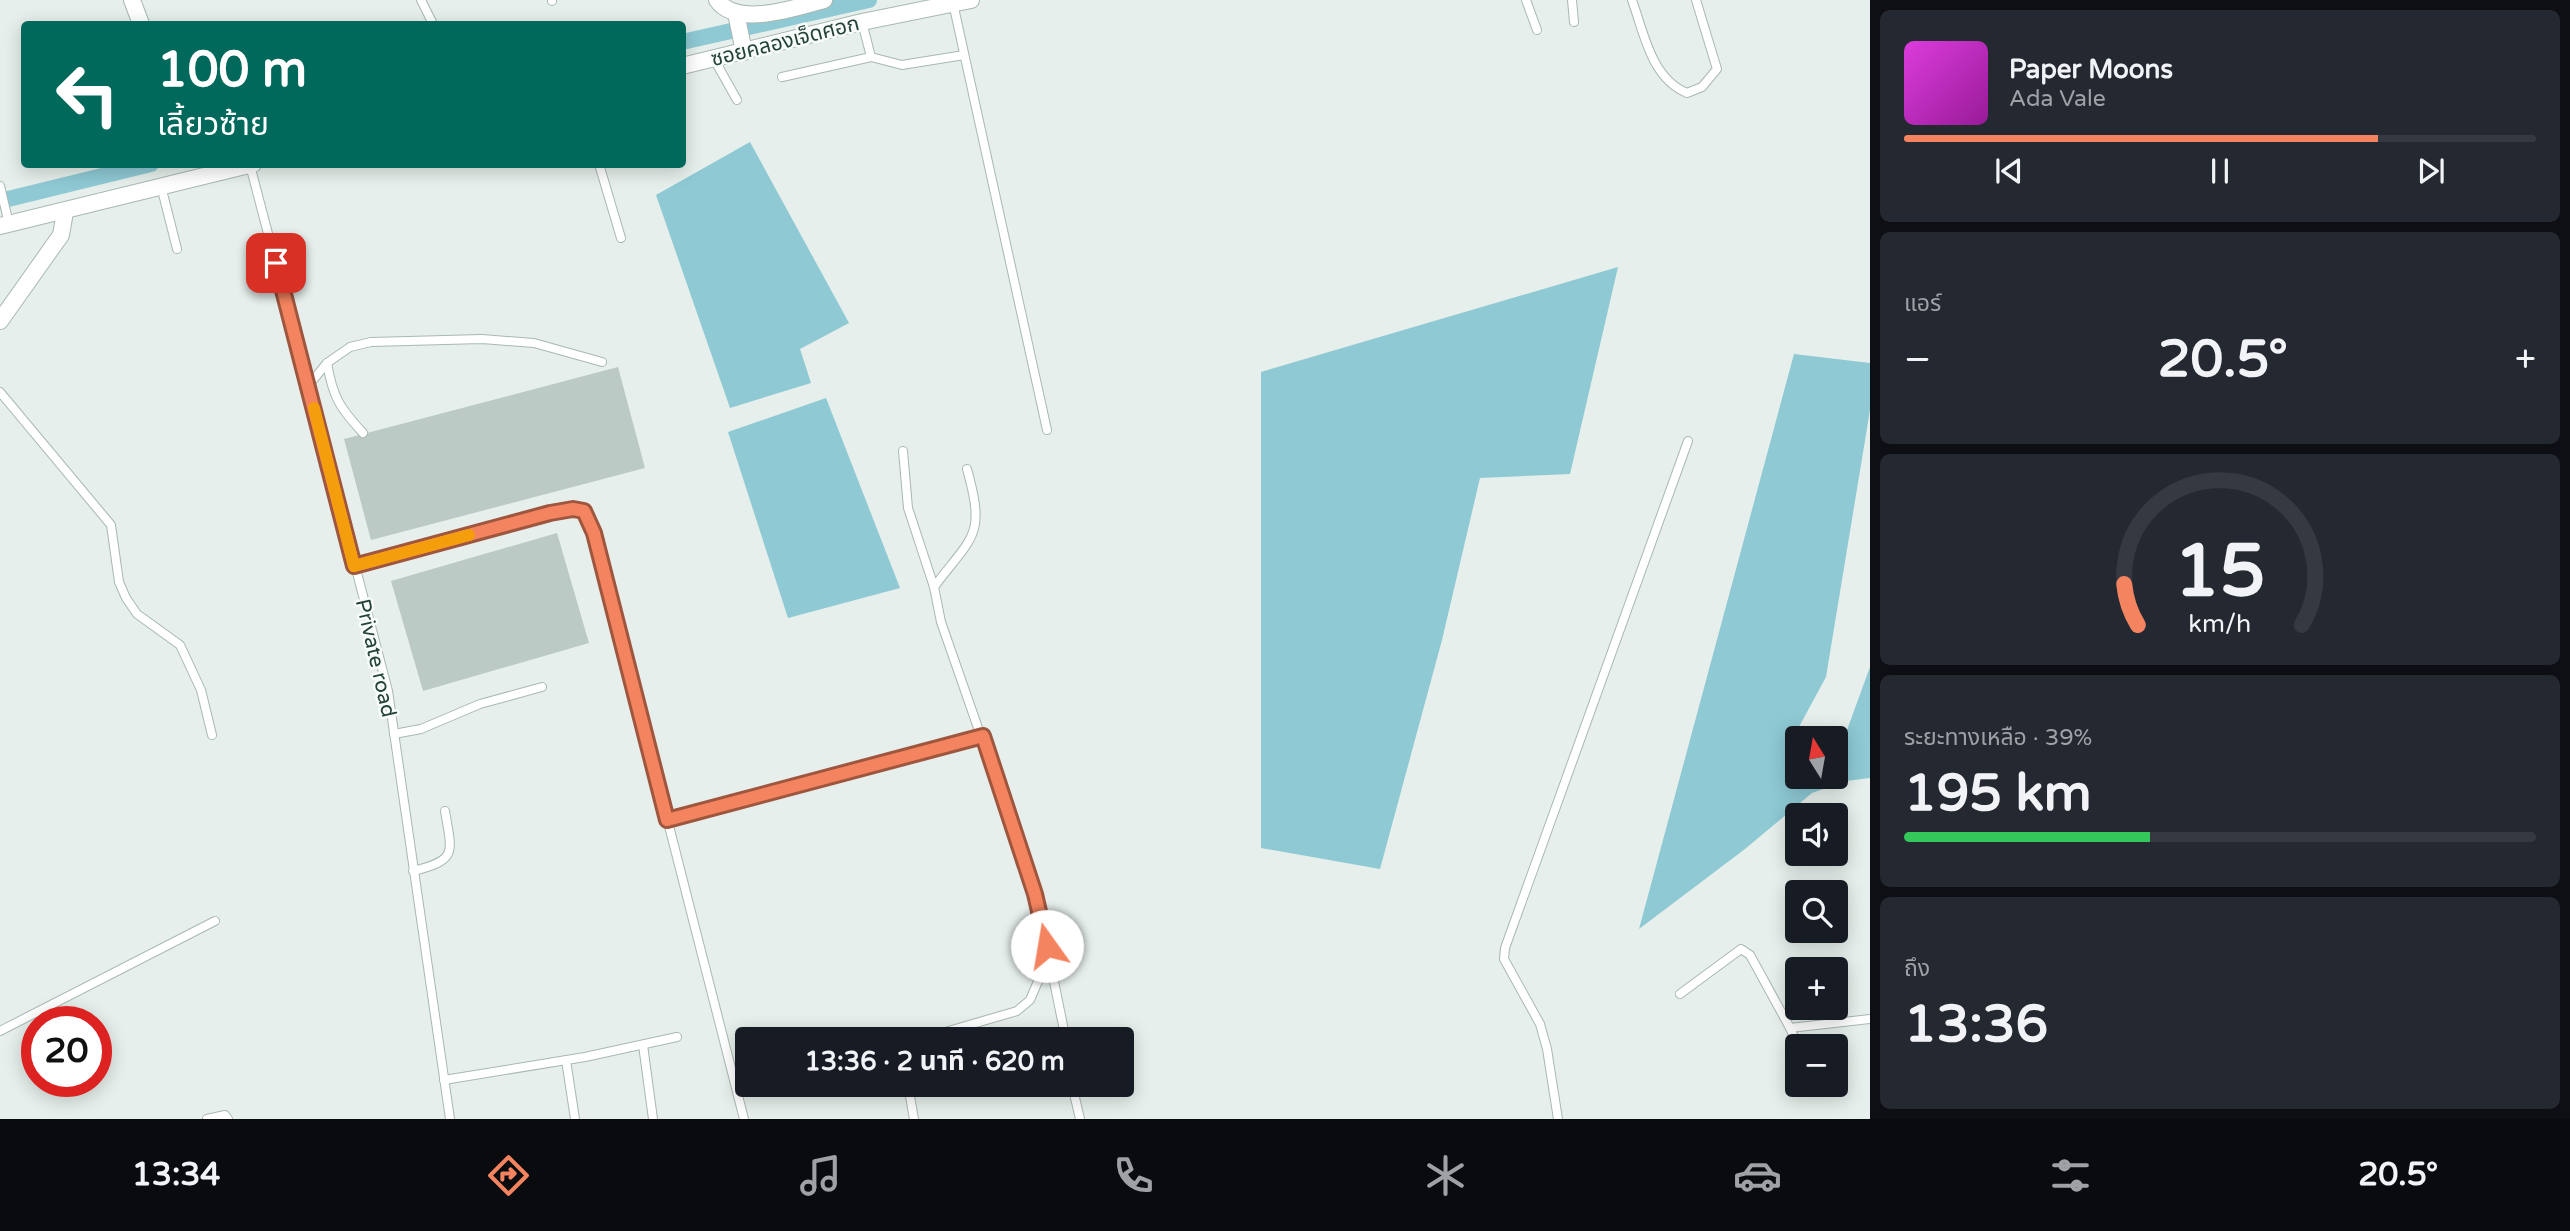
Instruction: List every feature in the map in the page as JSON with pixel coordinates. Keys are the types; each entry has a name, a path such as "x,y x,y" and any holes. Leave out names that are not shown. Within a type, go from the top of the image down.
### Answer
{"street":[{"path":"132,0 140,21"},
{"path":"717,0 737,18 744,50"},
{"path":"737,18 824,0"},
{"name":"ซอยคลองเจ็ดศอก","path":"686,65 932,4 971,0"},
{"path":"6,222 65,212 161,186 192,170 216,168"},
{"path":"0,321 61,235 65,212"}],"lane":[{"path":"421,0 432,21"},
{"path":"1526,0 1537,30"},
{"path":"1572,0 1574,22"},
{"path":"1632,0 1662,76 1674,87 1687,93 1702,87 1717,69 1716,57 1696,0"},
{"path":"953,3 1047,430"},
{"path":"862,22 871,57"},
{"path":"782,77 871,57 901,65 964,55"},
{"path":"714,59 737,100"},
{"name":"Private road","path":"252,168 385,680 450,1119"},
{"path":"600,168 621,238"},
{"path":"161,186 177,249"},
{"path":"1,189 6,222"},
{"path":"308,386 327,363 350,347 371,342 482,339 534,342 602,362"},
{"path":"327,363 332,393 363,433"},
{"path":"0,392 111,525 119,582 126,598 137,614 180,645 201,691 212,735"},
{"path":"1558,1119 1547,1049 1540,1024 1504,960 1504,948 1688,441"},
{"path":"903,451 908,508 934,587 941,622 983,736 1035,894 1064,1027"},
{"path":"934,587 972,540 977,525 976,505 967,469"},
{"path":"354,566 550,513 573,509 584,511 594,533 744,1119"},
{"path":"394,734 421,729 480,704 542,687"},
{"path":"667,820 983,736"},
{"path":"413,871 440,865 448,858 451,848 445,811"},
{"path":"0,1031 215,921"},
{"path":"1680,994 1741,949 1750,955 1793,1034"},
{"path":"960,1027 1025,1007 1039,979 1053,971"},
{"path":"1790,1028 1870,1019"},
{"path":"444,1080 566,1060 677,1037"},
{"path":"643,1045 653,1119"},
{"path":"566,1060 575,1119"},
{"path":"910,1097 914,1119"},
{"path":"1075,1097 1080,1119"},
{"path":"207,1119 225,1115 229,1119"}],"water":[{"path":"750,142 849,323 800,349 811,383 730,408 656,195"},
{"path":"1618,267 1570,474 1480,478 1442,640 1380,869 1261,848 1261,372"},
{"path":"1794,354 1870,363 1870,410 1826,677 1799,726 1785,726 1785,789 1823,789 1812,793 1800,803 1785,803 1785,816 1639,929"},
{"path":"826,398 900,588 788,618 728,432"},
{"path":"1870,667 1870,778 1848,781 1848,727"}],"building":[{"path":"618,367 645,468 371,540 344,439"},
{"path":"557,533 589,643 423,691 391,581"}],"waterway":[{"path":"686,41 869,0"},
{"path":"0,201 135,168"}],"slow traffic":[{"path":"314,408 354,566 469,535"}],"route":[{"path":"276,263 354,566 550,513 573,509 584,511 594,533 667,820 983,736 1035,894 1047,946"}]}
